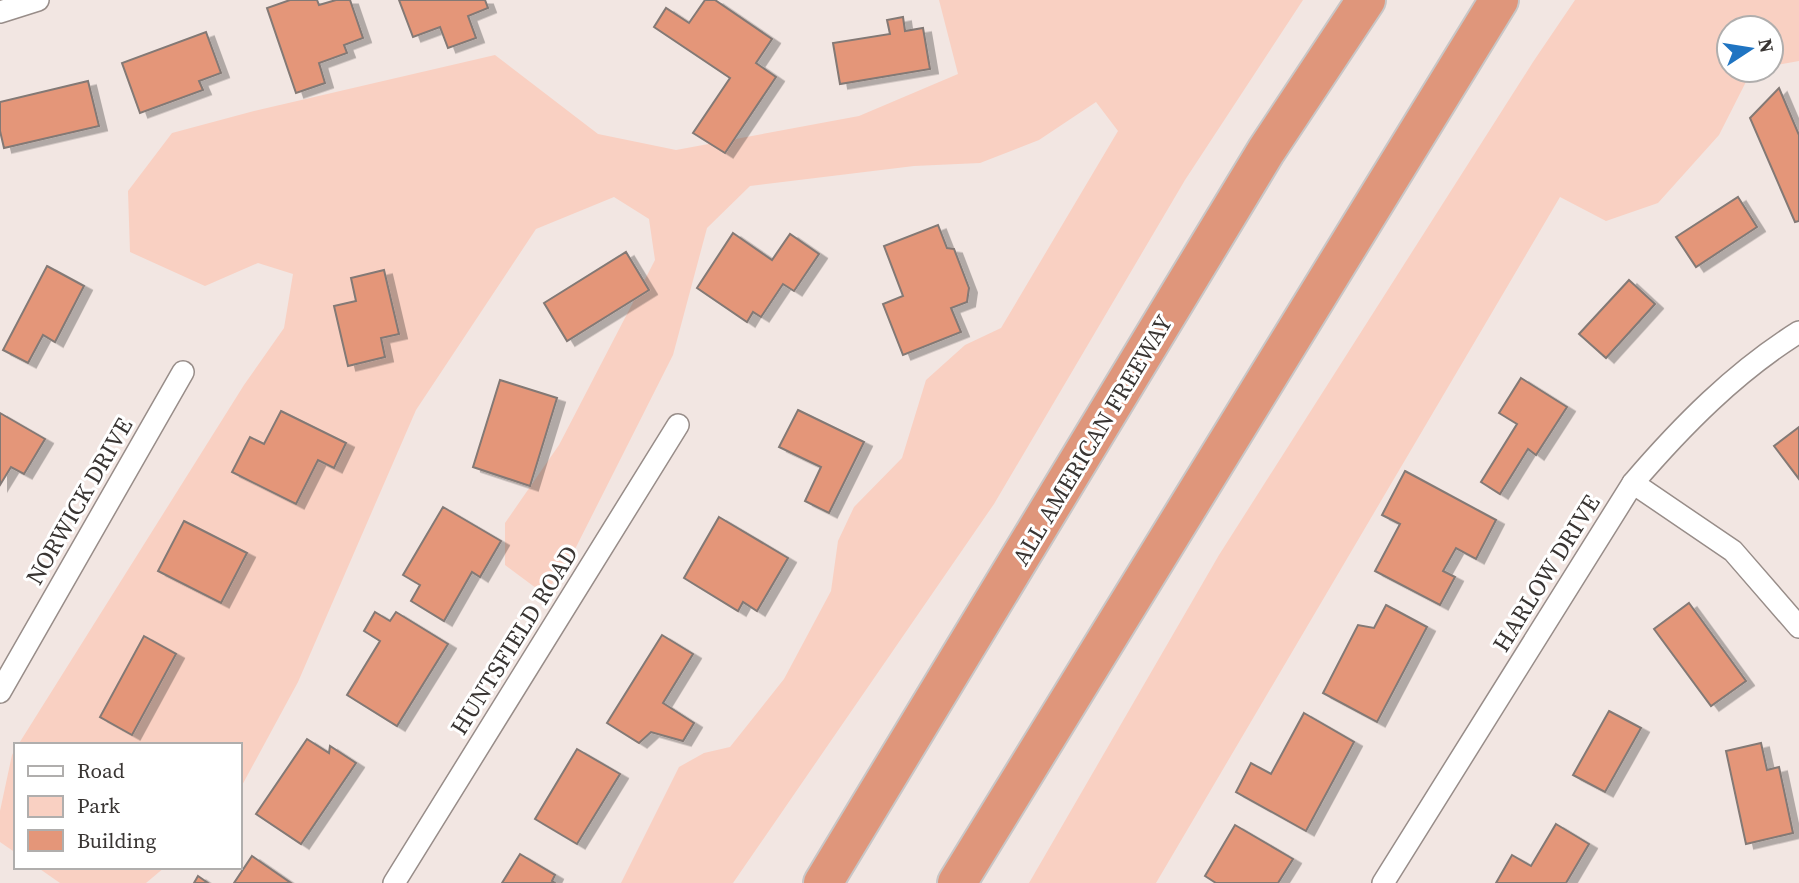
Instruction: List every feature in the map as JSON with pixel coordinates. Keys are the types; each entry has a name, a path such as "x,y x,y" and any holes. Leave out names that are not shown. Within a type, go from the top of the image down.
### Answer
{"highway":[{"name":"ALL AMERICAN FREEWAY","path":"822,883 1266,151 1366,0"},
{"path":"957,883 1499,0"}],"street":[{"path":"0,12 38,0"},
{"name":"HARLOW DRIVE","path":"1383,883 1633,482 1671,439 1724,387 1799,332"},
{"name":"NORWICK DRIVE","path":"0,692 183,372"},
{"name":"HUNTSFIELD ROAD","path":"394,883 678,425"},
{"path":"1633,482 1733,551 1799,627"}],"green space":[{"path":"939,0 1303,0 1185,180 994,504 733,883 621,883 679,767 704,753 730,747 784,679 831,591 838,541 854,507 902,458 926,380 965,345 1001,328 1118,131 1096,102 1039,140 980,163 914,166 750,186 707,228 673,355 568,563 544,594 505,565 505,523 559,445 655,260 649,219 614,197 536,229 416,410 298,682 242,785 242,743 19,743 244,385 284,328 293,274 258,263 205,286 130,252 128,191 172,133 254,111 495,55 598,134 676,150 859,116 958,74"},
{"path":"1575,0 1799,0 1799,61 1785,64 1785,14 1715,14 1715,84 1745,84 1719,135 1658,203 1606,221 1560,197 1156,883 1029,883 1219,555"},
{"path":"14,752 14,852 0,842 0,811"},
{"path":"40,869 163,869 146,883 60,883"}],"building":[{"path":"290,0 317,0 319,5 336,0 350,0 363,38 344,45 347,53 319,63 325,83 296,93 267,8"},
{"path":"399,0 485,0 488,8 468,16 476,38 448,48 440,27 413,37"},
{"path":"705,0 715,0 772,39 756,63 776,77 725,153 693,133 730,78 654,27 666,8 689,23"},
{"path":"903,17 905,31 923,28 930,69 840,84 833,43 890,34 887,20"},
{"path":"206,32 221,73 199,81 203,90 140,113 122,63"},
{"path":"88,81 99,126 4,148 0,131 0,102"},
{"path":"1779,88 1799,135 1799,221 1795,222 1750,118"},
{"path":"1738,197 1757,227 1696,267 1676,237"},
{"path":"938,225 947,248 954,249 969,288 967,302 951,308 961,332 903,355 883,304 903,296 884,246"},
{"path":"733,233 772,260 790,234 819,254 794,291 783,284 761,317 753,312 747,322 697,288"},
{"path":"626,252 649,290 567,341 544,303"},
{"path":"47,266 84,286 55,342 43,335 28,363 3,350"},
{"path":"384,270 399,334 381,338 385,357 348,366 334,306 356,301 351,278"},
{"path":"1629,280 1655,304 1606,358 1579,334"},
{"path":"1521,378 1567,407 1536,455 1528,449 1500,494 1481,482 1517,424 1499,413"},
{"path":"500,380 557,398 530,486 473,467"},
{"path":"798,410 864,442 829,513 805,501 821,467 779,447"},
{"path":"281,411 346,443 334,468 318,460 296,504 232,472 250,437 264,444"},
{"path":"0,413 45,439 24,474 11,467 0,485"},
{"path":"1799,427 1799,479 1774,446"},
{"path":"1405,471 1496,520 1476,559 1456,548 1443,571 1455,577 1440,605 1375,571 1400,524 1382,515"},
{"path":"443,507 501,541 480,577 472,572 444,621 411,601 420,585 403,575"},
{"path":"719,517 788,558 757,611 743,602 738,611 684,578"},
{"path":"184,521 247,553 221,603 158,571"},
{"path":"1689,603 1746,681 1711,706 1654,629"},
{"path":"1386,605 1427,627 1377,722 1323,693 1358,625 1374,628"},
{"path":"375,612 390,621 396,612 448,644 397,726 347,695 380,641 364,631"},
{"path":"662,635 693,654 663,703 694,723 683,741 651,732 639,743 607,723"},
{"path":"144,636 176,654 132,735 100,717"},
{"path":"1609,711 1641,728 1605,792 1573,775"},
{"path":"1304,713 1354,742 1306,831 1236,792 1251,763 1271,774"},
{"path":"307,739 329,753 330,746 356,763 301,844 256,814"},
{"path":"1761,743 1767,770 1779,767 1793,833 1746,844 1726,751"},
{"path":"577,749 620,774 577,844 535,819"},
{"path":"1556,824 1589,844 1566,883 1496,883 1512,855 1531,866"},
{"path":"1235,825 1293,859 1278,883 1216,883 1205,876"},
{"path":"520,854 555,875 552,881 555,883 502,883"},
{"path":"252,856 291,883 234,883"},
{"path":"198,876 208,883 194,883"}]}
